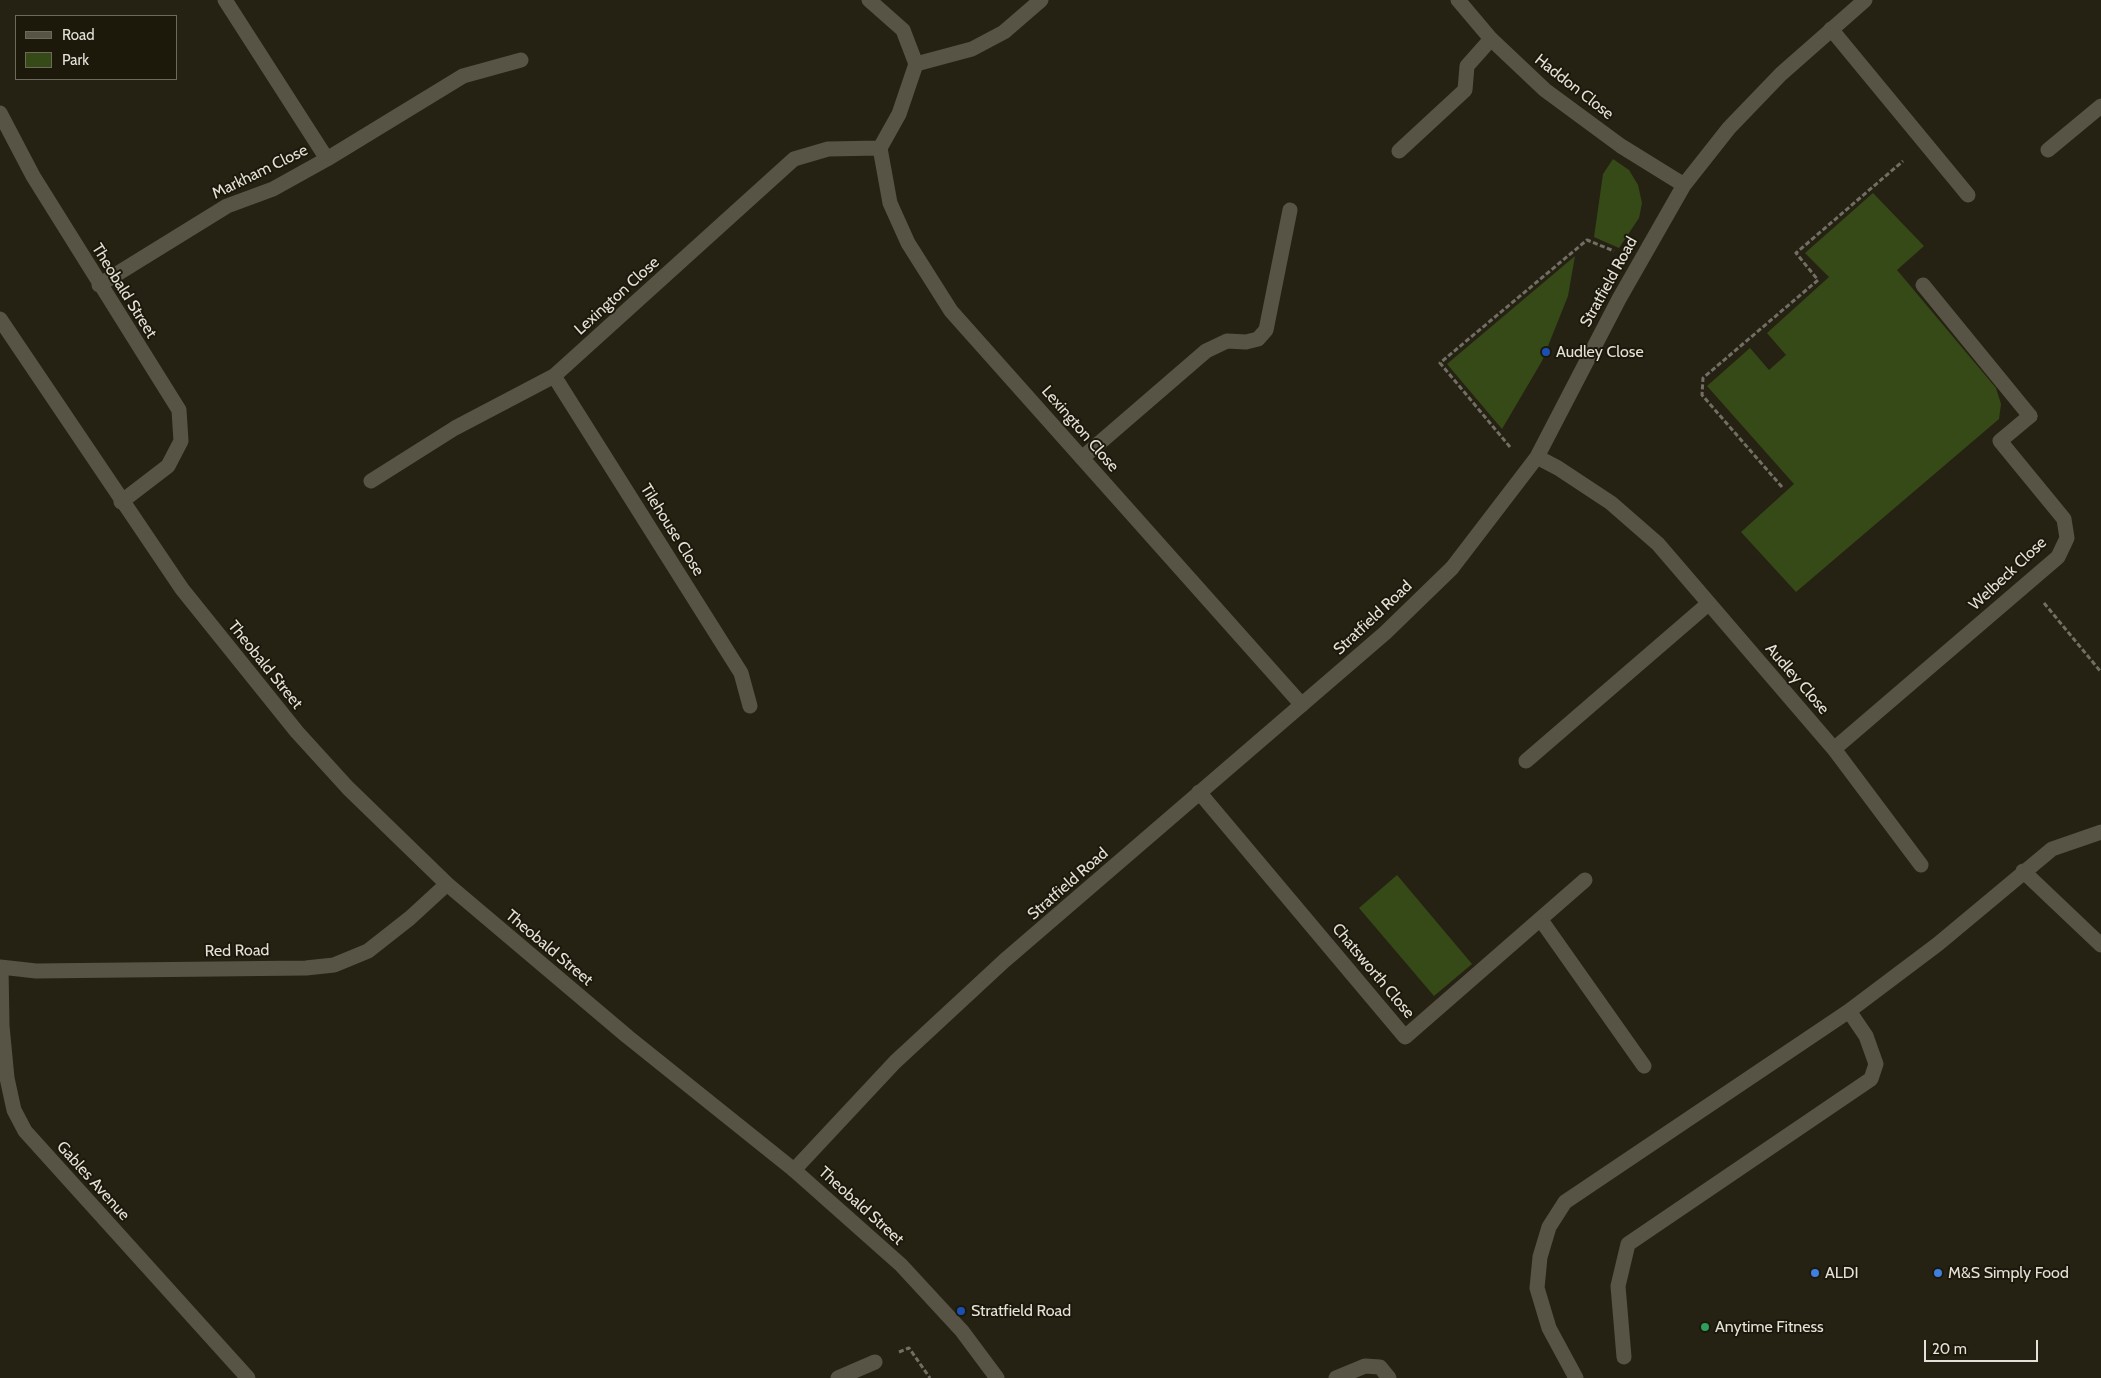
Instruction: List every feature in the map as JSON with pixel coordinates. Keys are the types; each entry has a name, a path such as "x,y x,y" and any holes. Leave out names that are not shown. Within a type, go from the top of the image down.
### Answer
{"street":[{"name":"Markham Close","path":"99,285 227,206 273,189 327,159 225,0"},
{"path":"868,0 902,30 916,64 899,114 880,148"},
{"path":"916,64 972,49 1004,32 1041,0"},
{"name":"Haddon Close","path":"1458,0 1491,39 1545,90 1621,146 1684,185"},
{"name":"Stratfield Road","path":"794,1170 895,1062 1004,961 1385,633 1452,568 1532,462 1640,262 1684,185 1730,128 1781,74 1865,0"},
{"path":"1831,29 1968,195"},
{"path":"1399,151 1465,90 1467,66 1491,39"},
{"path":"327,159 463,76 521,60"},
{"path":"2048,150 2101,106"},
{"name":"Theobald Street","path":"0,113 33,176 99,285 179,410 181,441 168,466 121,502"},
{"name":"Lexington Close","path":"371,481 455,428 554,376 794,159 828,149 880,148 890,203 908,243 951,310 1302,705"},
{"path":"1082,458 1206,350 1227,341 1246,342 1258,339 1266,330 1290,210"},
{"name":"Welbeck Close","path":"1834,749 2058,557 2067,538 2064,519 2000,441 2030,416 1923,285"},
{"name":"Theobald Street","path":"0,320 121,502 182,589 296,732 348,788 447,884 628,1038 794,1170 901,1265 962,1330 997,1378"},
{"name":"Tilehouse Close","path":"554,376 741,673 750,706"},
{"name":"Audley Close","path":"1532,462 1558,468 1611,503 1658,544 1834,749 1921,865"},
{"path":"1526,761 1708,604"},
{"name":"Chatsworth Close","path":"1199,792 1405,1037 1585,880"},
{"path":"1576,1378 1550,1328 1538,1288 1540,1257 1549,1227 1565,1202 1848,1011 1938,944 2023,871 2052,849 2101,832"},
{"path":"2023,871 2101,945"},
{"name":"Red Road","path":"1,967 36,971 306,968 334,965 368,951 410,918 447,884"},
{"path":"1540,920 1644,1066"},
{"name":"Gables Avenue","path":"1,967 2,1026 7,1078 14,1110 25,1131 248,1378"},
{"path":"1624,1357 1618,1286 1628,1244 1871,1079 1876,1064 1866,1036 1848,1011"},
{"path":"838,1378 875,1362"},
{"path":"1336,1378 1365,1366 1380,1367 1389,1378"}],"path":[{"path":"1782,487 1702,395 1703,378 1818,280 1796,253 1924,143"},
{"path":"1532,462 1440,363 1587,240 1640,262"},
{"path":"2027,584 2101,672"},
{"path":"875,1362 909,1348 930,1378"}],"green space":[{"path":"1613,159 1629,170 1638,185 1642,203 1639,218 1619,248 1594,237 1603,174"},
{"path":"1873,193 1924,246 1897,270 1996,388 2001,404 1999,419 1796,592 1741,532 1794,484 1707,386 1750,348 1769,370 1786,355 1767,333 1829,277 1805,253"},
{"path":"1575,256 1568,296 1542,361 1502,429 1447,364"},
{"path":"1397,875 1472,964 1434,996 1359,908"}],"place":[{"name":"Audley Close","path":"1546,352"},
{"name":"ALDI","path":"1815,1273"},
{"name":"M&S Simply Food","path":"1938,1273"},
{"name":"Stratfield Road","path":"961,1311"},
{"name":"Anytime Fitness","path":"1705,1327"}]}
